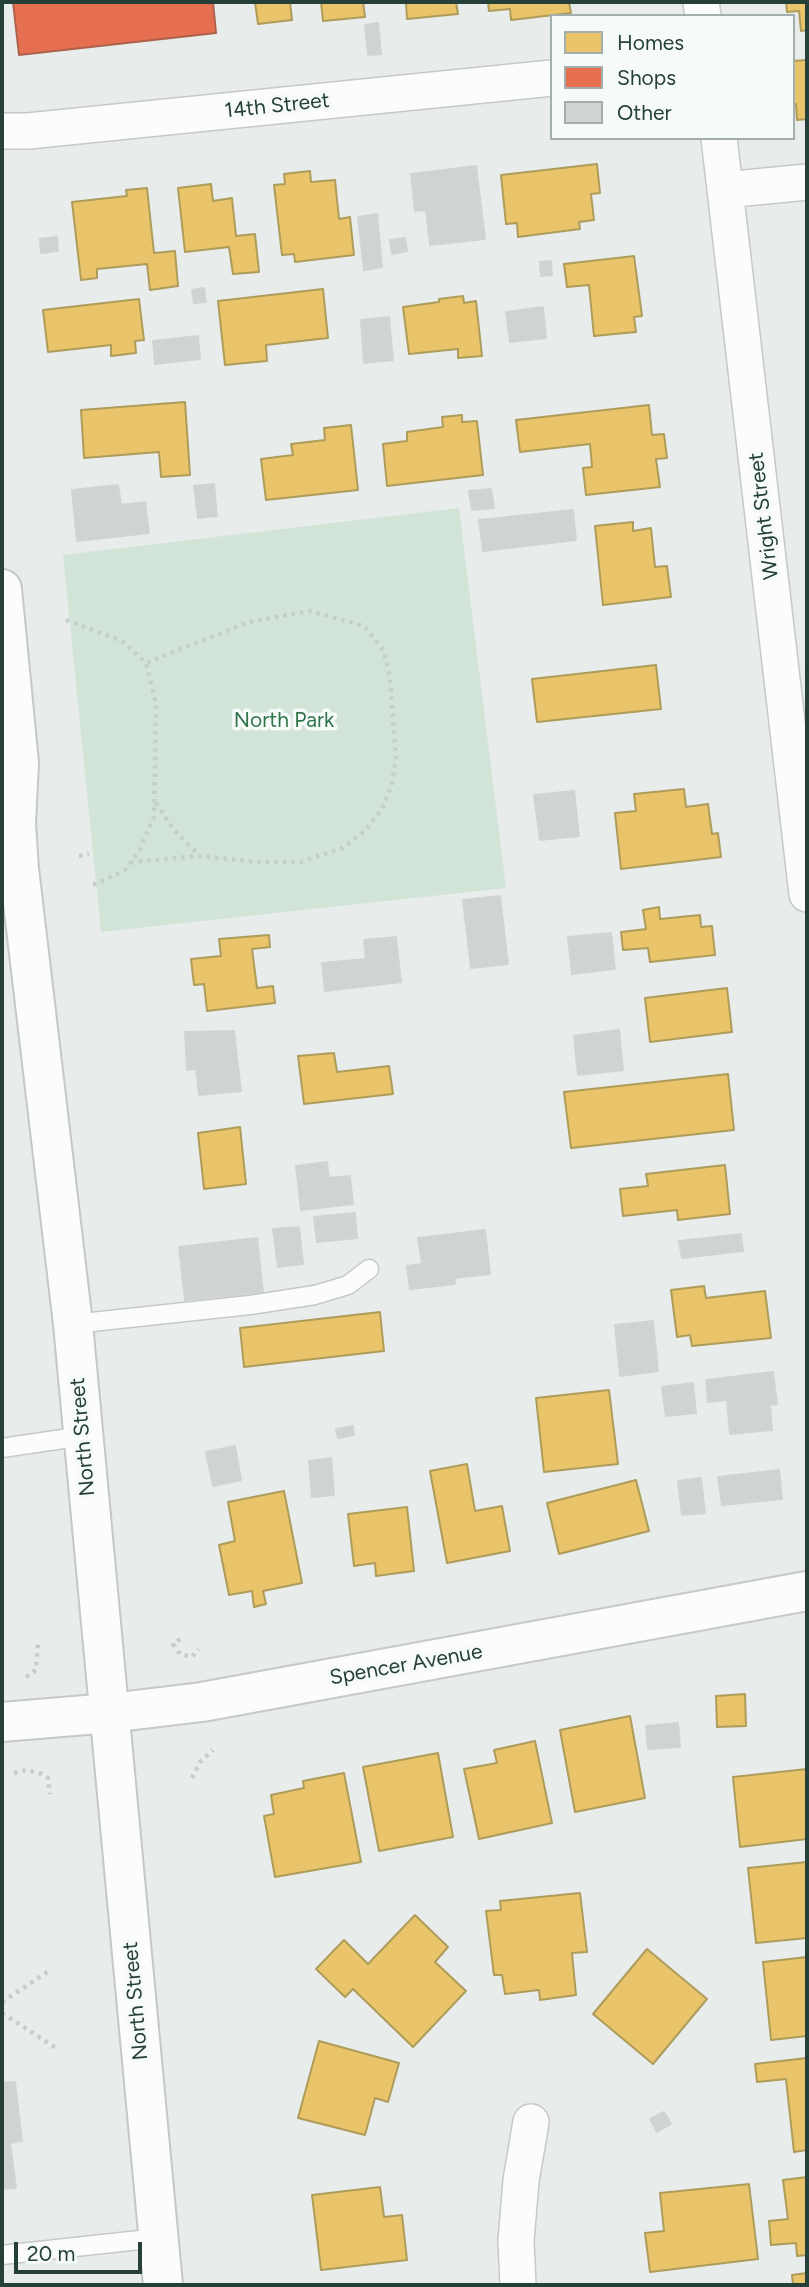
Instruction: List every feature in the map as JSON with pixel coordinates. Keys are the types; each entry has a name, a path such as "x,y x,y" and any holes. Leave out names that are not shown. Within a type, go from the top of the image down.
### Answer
{"main road":[{"name":"North Street","path":"2,589 19,763 9,823 19,869 73,1324 163,2285"},
{"name":"Spencer Avenue","path":"2,1722 202,1702 807,1591"}],"street":[{"name":"14th Street","path":"2,131 28,131 550,78"},
{"name":"Wright Street","path":"719,140 804,842 807,894"},
{"path":"725,190 807,182"},
{"path":"518,2285 516,2241 521,2181 531,2123"}],"lane":[{"path":"73,1324 250,1305 315,1295 348,1285 369,1269"},
{"path":"2,1448 83,1436"},
{"path":"2,2255 158,2238"}],"path":[{"path":"132,862 200,856 300,863 343,848 365,831 382,809 392,784 396,759 390,678 384,651 364,626 310,611 248,622 146,663"},
{"path":"66,620 122,641 146,663 156,704 154,817 140,849 125,870 93,885"},
{"path":"155,801 173,829 200,856"},
{"path":"79,856 89,854"},
{"path":"180,1639 173,1644 180,1654 192,1657 199,1649"},
{"path":"30,1675 36,1670 38,1643"},
{"path":"192,1778 200,1762 213,1750"},
{"path":"14,1773 27,1770 42,1774 48,1778 50,1794"},
{"path":"2,2002 49,1971"},
{"path":"2,2012 60,2050"}],"green space":[{"name":"North Park","path":"459,508 506,888 101,932 63,555"}],"building: Homes":[{"path":"255,2 290,2 292,20 258,24"},
{"path":"321,2 363,2 365,17 323,21"},
{"path":"406,2 456,2 458,14 407,19"},
{"path":"488,2 569,2 571,13 511,20 510,9 489,11"},
{"path":"786,2 807,2 807,30 801,31 799,11 787,12"},
{"path":"807,60 807,119 797,120 795,61"},
{"path":"597,164 600,193 591,194 594,220 579,222 580,229 518,237 517,223 506,224 501,175"},
{"path":"310,171 311,182 335,180 339,219 350,217 354,255 295,262 294,254 282,255 274,185 285,184 284,174"},
{"path":"211,184 213,201 232,198 236,236 255,234 259,272 233,274 229,247 185,252 178,188"},
{"path":"147,188 154,253 175,251 178,286 150,290 147,264 97,269 97,278 81,280 72,202 127,196 126,190"},
{"path":"634,256 642,316 634,317 636,332 594,336 589,285 567,287 564,264"},
{"path":"323,289 328,338 266,345 267,361 225,365 218,301"},
{"path":"463,296 464,303 476,301 482,356 458,358 458,349 409,354 403,307"},
{"path":"139,299 144,340 135,341 136,353 111,356 111,345 48,352 43,310"},
{"path":"185,402 190,475 161,477 159,452 84,458 81,410"},
{"path":"649,405 652,435 664,434 667,458 656,459 660,487 586,495 583,468 592,467 590,444 520,452 516,420"},
{"path":"462,415 462,422 477,421 483,475 387,486 383,444 407,441 407,432 443,427 442,417"},
{"path":"351,425 358,490 266,500 261,459 293,455 291,444 325,440 324,428"},
{"path":"633,522 633,531 651,528 655,567 667,566 671,597 603,605 595,526"},
{"path":"656,665 661,709 537,722 532,679"},
{"path":"684,789 686,807 708,804 712,834 718,833 721,857 621,869 615,813 636,811 634,794"},
{"path":"659,907 660,919 700,915 701,927 712,926 715,955 650,962 648,948 623,950 621,932 646,929 643,910"},
{"path":"269,935 270,947 252,949 257,988 273,986 275,1003 207,1011 204,984 194,985 191,959 221,956 219,939"},
{"path":"727,988 732,1032 650,1042 645,998"},
{"path":"334,1053 337,1072 389,1066 393,1094 304,1104 298,1056"},
{"path":"728,1074 734,1130 571,1148 564,1092"},
{"path":"240,1127 246,1184 204,1189 198,1133"},
{"path":"725,1165 730,1214 678,1220 677,1210 623,1216 620,1189 648,1186 646,1174"},
{"path":"704,1286 706,1298 765,1291 771,1338 692,1346 690,1335 677,1337 671,1290"},
{"path":"380,1312 384,1351 244,1367 240,1328"},
{"path":"609,1390 618,1464 544,1472 536,1398"},
{"path":"467,1464 475,1511 502,1506 510,1551 447,1563 430,1471"},
{"path":"636,1480 649,1531 559,1554 547,1503"},
{"path":"284,1491 302,1583 263,1591 266,1604 254,1607 252,1591 229,1595 219,1545 235,1541 228,1502"},
{"path":"407,1507 414,1571 376,1576 375,1563 354,1566 348,1514"},
{"path":"745,1694 746,1726 717,1727 716,1696"},
{"path":"630,1716 645,1798 575,1812 560,1730"},
{"path":"535,1741 552,1823 479,1839 464,1769 497,1763 494,1750"},
{"path":"438,1753 453,1837 379,1851 363,1767"},
{"path":"807,1769 807,1839 740,1847 733,1777"},
{"path":"344,1773 361,1862 275,1877 264,1816 274,1814 271,1795 304,1788 303,1781"},
{"path":"807,1862 807,1938 756,1943 748,1868"},
{"path":"580,1893 587,1952 572,1953 576,1995 540,2000 539,1990 505,1994 502,1975 494,1975 486,1911 501,1910 500,1901"},
{"path":"415,1915 448,1947 435,1962 466,1991 413,2047 353,1989 345,1997 316,1969 344,1940 368,1964"},
{"path":"647,1949 707,1999 653,2064 593,2014"},
{"path":"807,1957 807,2036 771,2040 763,1962"},
{"path":"319,2041 399,2063 388,2102 375,2098 365,2135 298,2118"},
{"path":"807,2058 807,2150 794,2152 786,2079 757,2082 755,2064"},
{"path":"807,2177 807,2255 797,2256 796,2243 771,2245 769,2221 788,2219 783,2180"},
{"path":"749,2184 758,2259 650,2272 645,2233 664,2231 660,2193"},
{"path":"380,2187 384,2217 402,2215 407,2260 321,2270 312,2195"},
{"path":"807,2273 807,2285 793,2285 792,2275"}],"building: Shops":[{"path":"13,2 213,2 216,33 19,55"}],"building: Other":[{"path":"378,23 381,54 368,55 365,25"},
{"path":"476,166 485,239 430,245 426,210 415,211 411,174"},
{"path":"377,214 382,267 364,270 358,217"},
{"path":"57,237 58,251 41,253 40,239"},
{"path":"405,238 407,251 392,254 390,240"},
{"path":"551,261 552,275 541,276 540,262"},
{"path":"204,288 206,302 194,303 192,290"},
{"path":"543,307 546,338 510,342 506,312"},
{"path":"389,317 393,360 364,363 361,320"},
{"path":"198,336 200,359 155,364 153,341"},
{"path":"214,484 217,516 198,518 194,486"},
{"path":"118,485 121,505 145,502 149,533 77,541 72,490"},
{"path":"491,489 494,508 472,510 469,491"},
{"path":"573,510 576,540 483,551 479,520"},
{"path":"574,791 579,836 540,840 534,795"},
{"path":"500,896 508,964 471,968 463,900"},
{"path":"611,933 615,969 572,974 568,937"},
{"path":"396,937 401,982 325,991 322,963 366,959 364,940"},
{"path":"619,1030 623,1070 578,1075 574,1036"},
{"path":"234,1031 241,1091 199,1095 196,1069 187,1070 185,1032"},
{"path":"327,1162 329,1178 350,1176 353,1204 301,1210 296,1166"},
{"path":"355,1213 357,1238 317,1242 314,1217"},
{"path":"299,1227 303,1264 278,1267 273,1229"},
{"path":"485,1230 490,1274 454,1278 455,1284 410,1289 407,1266 422,1264 418,1238"},
{"path":"741,1234 743,1251 682,1258 679,1241"},
{"path":"257,1238 263,1292 185,1300 179,1247"},
{"path":"653,1321 658,1371 620,1376 615,1325"},
{"path":"773,1372 777,1404 770,1405 772,1430 730,1434 727,1400 708,1402 706,1380"},
{"path":"693,1383 696,1413 666,1416 662,1387"},
{"path":"353,1426 354,1435 338,1438 336,1429"},
{"path":"235,1446 241,1480 213,1486 206,1452"},
{"path":"331,1458 334,1495 312,1497 309,1461"},
{"path":"779,1470 782,1499 722,1505 718,1477"},
{"path":"701,1478 705,1513 682,1515 678,1481"},
{"path":"678,1723 680,1747 648,1749 646,1726"},
{"path":"2,2076 3,2083 15,2082 22,2141 10,2143 16,2188 2,2189"},
{"path":"664,2112 671,2124 657,2132 650,2119"}]}
